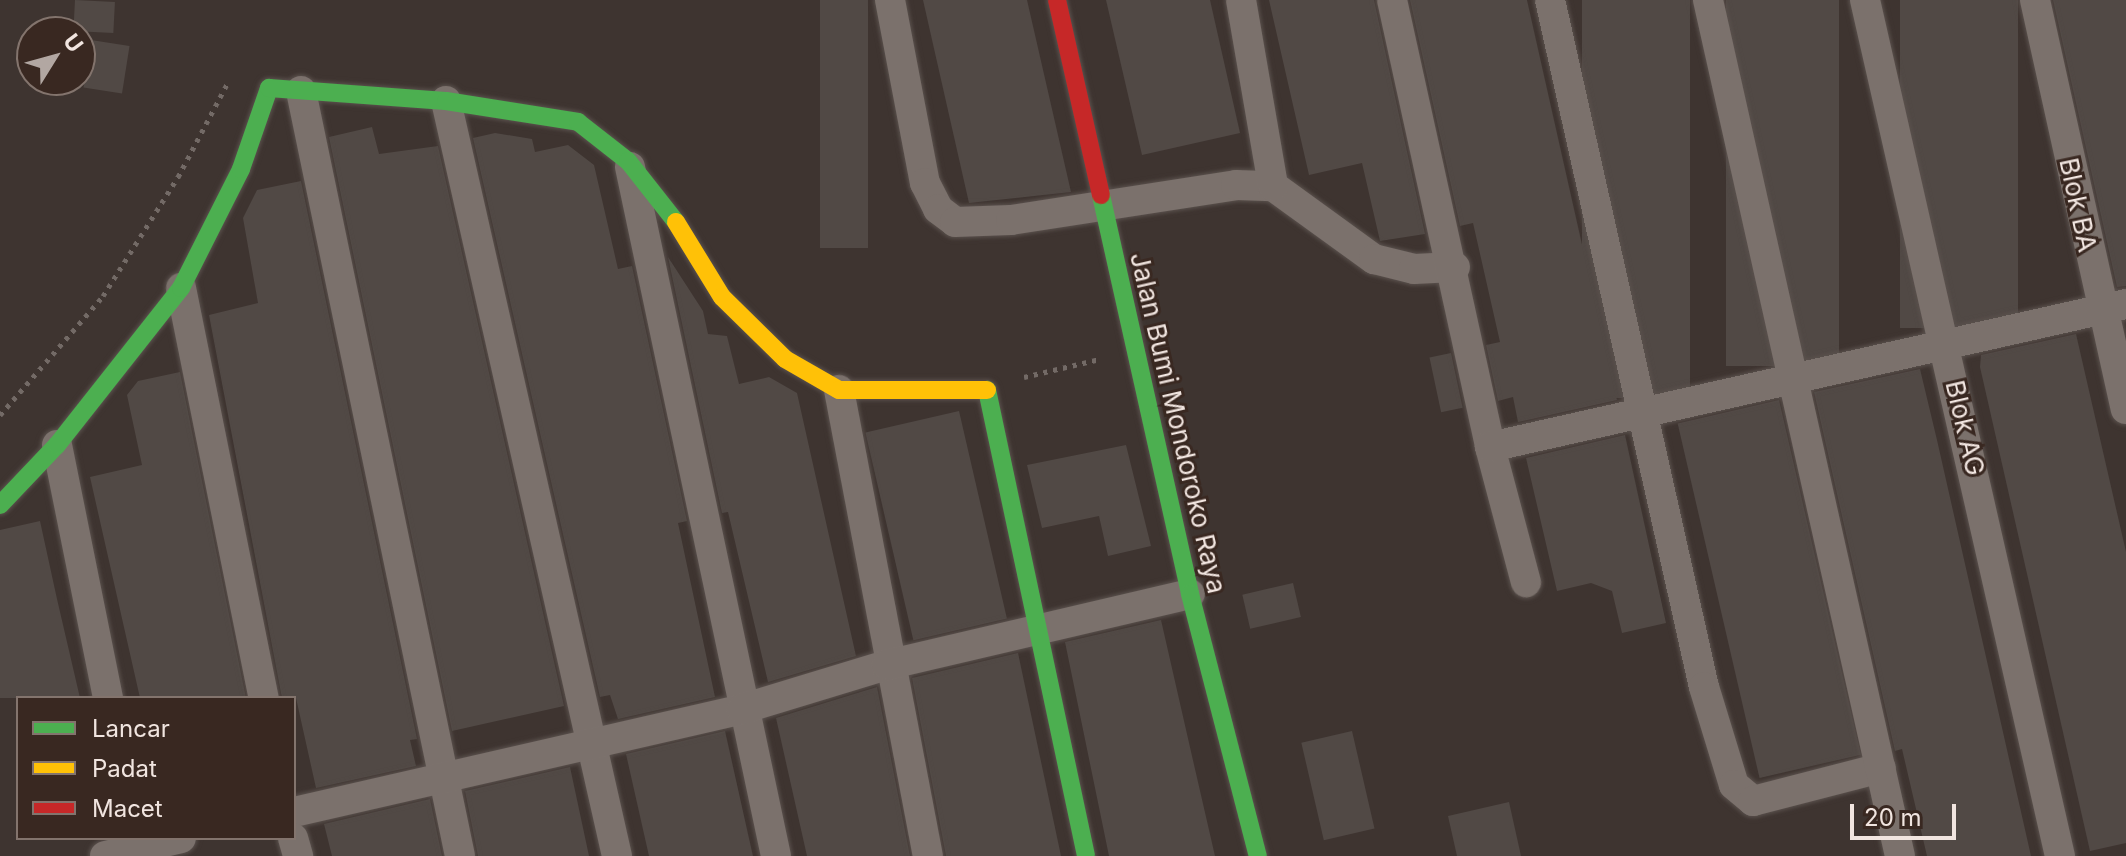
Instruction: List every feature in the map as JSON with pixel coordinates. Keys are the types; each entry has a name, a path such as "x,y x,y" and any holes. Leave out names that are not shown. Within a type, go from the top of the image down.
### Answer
{"street":[{"path":"890,0 925,183 945,217 966,226 1105,220 1215,187 1273,186 1374,259 1414,269 1455,267"},
{"name":"Jalan Bumi Mondoroko Raya","path":"1057,0 1190,594 1258,856"},
{"path":"1241,0 1273,186"},
{"path":"1392,0 1455,267 1490,447 1526,582"},
{"path":"1550,0 1704,687 1736,790 1753,801 1881,768"},
{"path":"1708,0 1797,381 1900,856"},
{"name":"Blok AG","path":"1865,0 1947,346 2060,856"},
{"name":"Blok BA","path":"2035,0 2114,307 2126,409"},
{"path":"0,505 57,445 181,288 241,169 269,88 446,101 578,122 628,161 675,220 722,297 785,359 839,390 986,386 1034,629 1086,856"},
{"path":"301,91 460,856"},
{"path":"446,101 589,744 617,856"},
{"path":"628,161 742,709 776,856"},
{"path":"181,288 264,696"},
{"path":"1490,447 1644,417 2114,307"},
{"path":"839,390 887,665 928,856"},
{"path":"57,445 108,696"},
{"path":"296,812 742,709 887,665 1190,594"},
{"path":"105,856 172,840"}],"path":[{"path":"0,415 103,296 178,177 222,87 242,77 269,88"},
{"path":"986,386 1136,350"}],"building":[{"path":"75,0 115,2 113,33 96,32 96,16 74,16"},
{"path":"820,0 868,0 868,248 820,248"},
{"path":"923,0 1027,0 1071,192 969,203"},
{"path":"1106,0 1210,0 1240,133 1142,155"},
{"path":"1269,0 1374,0 1425,234 1380,241 1362,163 1309,175"},
{"path":"1410,0 1527,0 1617,400 1518,422 1513,397 1498,401 1486,345 1500,342 1473,223 1460,226"},
{"path":"1582,0 1690,0 1690,398 1582,398"},
{"path":"1726,0 1839,0 1839,366 1726,366"},
{"path":"1900,0 2018,0 2018,328 1900,328"},
{"path":"2053,0 2126,0 2126,286 2117,287"},
{"path":"96,41 130,46 122,94 96,89"},
{"path":"372,127 379,154 438,146 564,706 452,731 329,137"},
{"path":"495,133 532,139 535,152 568,145 594,165 618,269 632,266 687,521 678,523 715,697 618,719 610,695 600,697 473,138"},
{"path":"301,181 417,739 410,740 416,766 316,788 296,696 282,696 209,315 258,303 243,218 257,190"},
{"path":"668,257 703,311 708,334 727,336 739,384 769,377 797,393 856,656 768,682 728,512 722,513"},
{"path":"2076,334 2126,552 2126,843 2090,851 1980,367 1981,355"},
{"path":"1451,353 1463,408 1441,412 1429,358"},
{"path":"1920,369 2031,856 1927,856 1902,749 1895,751 1814,392"},
{"path":"180,372 246,696 140,696 90,477 142,465 127,395 138,381"},
{"path":"1779,400 1861,755 1760,778 1678,423"},
{"path":"959,411 1007,619 913,640 865,433"},
{"path":"1625,435 1666,623 1622,633 1612,591 1591,583 1557,591 1526,458"},
{"path":"1126,445 1151,546 1108,556 1099,516 1042,528 1027,465"},
{"path":"40,521 80,696 0,698 0,530"},
{"path":"1293,583 1301,617 1250,629 1242,595"},
{"path":"1161,620 1215,856 1109,856 1065,642"},
{"path":"1018,653 1061,856 946,856 912,678"},
{"path":"877,687 910,856 807,856 776,718"},
{"path":"725,731 753,856 649,856 626,754"},
{"path":"1352,731 1374,828 1324,840 1301,743"},
{"path":"570,767 589,856 478,856 465,791"},
{"path":"430,799 442,856 332,856 324,824"},
{"path":"1509,802 1521,856 1457,856 1448,816"}],"traffic: fast":[{"path":"0,505 57,445 181,288 241,169 269,88 446,101 578,122 628,161 676,222"},
{"path":"1101,195 1190,594 1258,856"},
{"path":"987,390 1086,856"}],"traffic: slow":[{"path":"676,222 722,297 785,359 839,390 987,390"}],"traffic: jam":[{"path":"1057,0 1101,195"}]}
